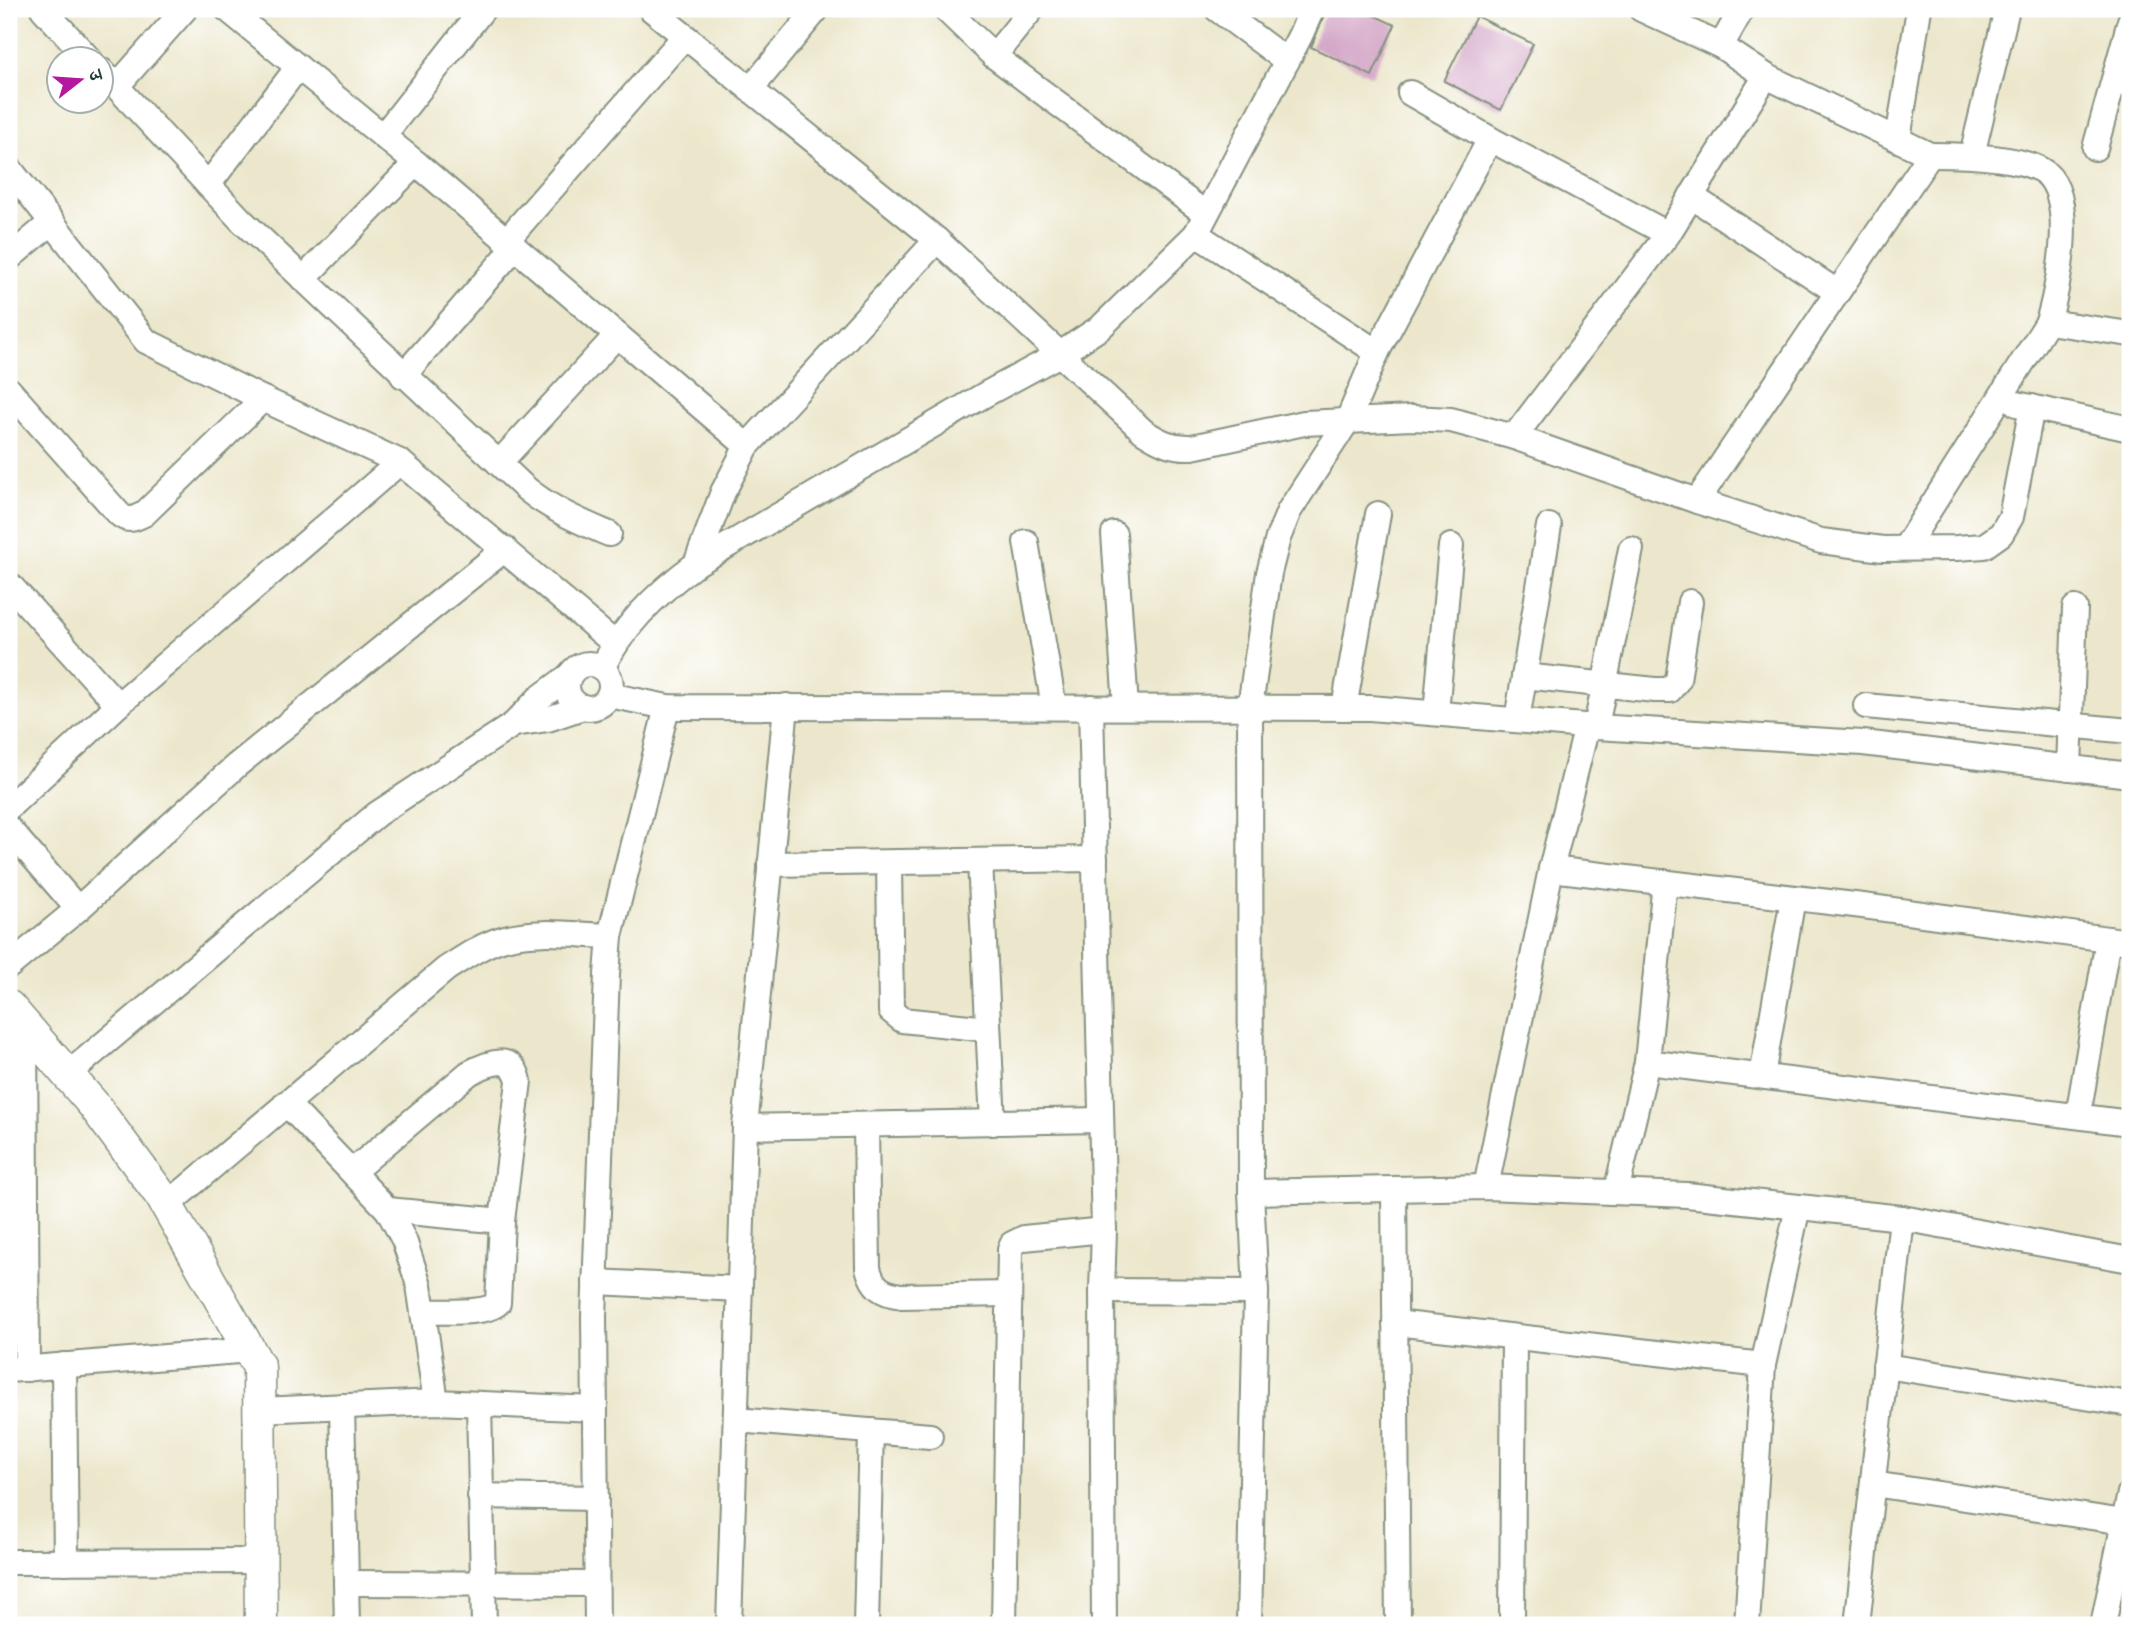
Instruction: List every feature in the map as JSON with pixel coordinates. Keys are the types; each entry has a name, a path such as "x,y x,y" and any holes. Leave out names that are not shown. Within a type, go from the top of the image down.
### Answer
{"main road":[{"path":"17,1017 93,1104 167,1205 260,1367 261,1625"}],"street":[{"path":"43,9 77,46"},
{"path":"116,73 185,9"},
{"path":"228,9 416,163 747,446"},
{"path":"383,136 483,9"},
{"path":"651,9 937,240 1143,431 1177,448 1304,423 1412,418 1451,420 1514,437 1821,541 1884,549 1984,546 2001,534 2011,517 2032,407"},
{"path":"750,90 817,9"},
{"path":"945,9 994,56 1201,224 1377,352"},
{"path":"994,56 1032,9"},
{"path":"1217,9 1287,61"},
{"path":"602,668 622,635 666,586 696,564 986,394 1060,354 1101,327 1201,224 1312,9"},
{"path":"1641,9 1721,46 1766,76 1930,155 1972,155 2036,168 2052,179 2057,189 2062,217 2060,269 2057,293 2048,322 1905,548"},
{"path":"1721,46 1742,9"},
{"path":"1898,139 1919,9"},
{"path":"1972,155 2007,9"},
{"path":"2095,148 2130,21"},
{"path":"403,376 684,37"},
{"path":"208,185 298,67"},
{"path":"1514,437 1668,234 1766,76"},
{"path":"116,86 241,220 403,376 538,499 573,519 609,534"},
{"path":"1410,93 1668,234"},
{"path":"1248,1625 1256,1292 1251,1192 1250,707 1269,573 1278,538 1289,511 1348,420 1377,352 1490,139"},
{"path":"1697,501 1930,155"},
{"path":"303,279 416,163"},
{"path":"9,168 146,341 400,462 505,549 622,635"},
{"path":"1691,196 1837,292"},
{"path":"9,258 52,222"},
{"path":"696,564 723,492 747,446 937,240"},
{"path":"2048,322 2130,334"},
{"path":"499,463 617,335"},
{"path":"9,390 119,514 124,519 131,520 144,514 262,398"},
{"path":"1999,400 2130,429"},
{"path":"9,807 118,705 400,462"},
{"path":"1344,708 1378,514"},
{"path":"1517,720 1549,526"},
{"path":"1114,534 1126,707"},
{"path":"1026,542 1054,707"},
{"path":"1436,713 1451,546"},
{"path":"9,966 78,909 237,765 505,549"},
{"path":"1486,1187 1551,869 1605,685 1631,549"},
{"path":"9,584 118,705"},
{"path":"1524,676 1664,691 1675,686 1678,680 1690,602"},
{"path":"2069,768 2075,608"},
{"path":"67,1075 377,814 514,724 538,698 584,664 602,668 609,677 609,695 598,706 583,706 548,719 514,724"},
{"path":"569,676 568,693 575,703 583,706"},
{"path":"609,695 667,707 1344,708 1592,727 1863,743 2130,775"},
{"path":"729,1625 745,1127 786,706"},
{"path":"1866,706 2130,731"},
{"path":"597,1625 595,1282 610,936 667,707"},
{"path":"1091,707 1104,1230 1104,1625"},
{"path":"9,829 78,909"},
{"path":"770,864 1095,859"},
{"path":"981,861 993,1123"},
{"path":"889,863 891,1011 902,1020 988,1029"},
{"path":"1551,869 2119,940 2078,1116"},
{"path":"1616,1192 1647,1062 1665,882"},
{"path":"1762,1076 1793,898"},
{"path":"167,1205 446,969 486,944 507,937 527,935 610,936"},
{"path":"17,1017 18,1369 250,1350"},
{"path":"1647,1062 2130,1123"},
{"path":"353,1171 469,1073 491,1063 510,1064 514,1069 519,1081 502,1221 498,1303 494,1307 480,1310 424,1312"},
{"path":"286,1103 388,1210 404,1240 424,1312 436,1402"},
{"path":"745,1127 1100,1120"},
{"path":"866,1125 868,1268 877,1289 901,1296 1009,1294"},
{"path":"1251,1192 1486,1187 1687,1195 1902,1218 2130,1261"},
{"path":"1394,1189 1398,1625"},
{"path":"1747,1625 1763,1365 1798,1208"},
{"path":"388,1210 502,1221"},
{"path":"1857,1625 1902,1218"},
{"path":"1004,1625 1010,1250 1017,1240 1104,1230"},
{"path":"595,1282 740,1289"},
{"path":"1102,1291 1256,1292"},
{"path":"1395,1323 1763,1365"},
{"path":"1512,1625 1514,1337"},
{"path":"64,1365 66,1562"},
{"path":"1885,1366 2130,1404"},
{"path":"260,1410 436,1402 595,1409"},
{"path":"479,1404 484,1625"},
{"path":"342,1406 347,1625"},
{"path":"736,1420 930,1436"},
{"path":"866,1625 871,1431"},
{"path":"1873,1484 2124,1522"},
{"path":"2103,1625 2130,1493"},
{"path":"480,1496 596,1498"},
{"path":"9,1562 261,1561"},
{"path":"346,1583 597,1584"}],"building":[{"path":"1327,9 1360,9 1395,25 1372,76 1311,47"},
{"path":"1476,16 1533,44 1501,110 1444,81"}]}
